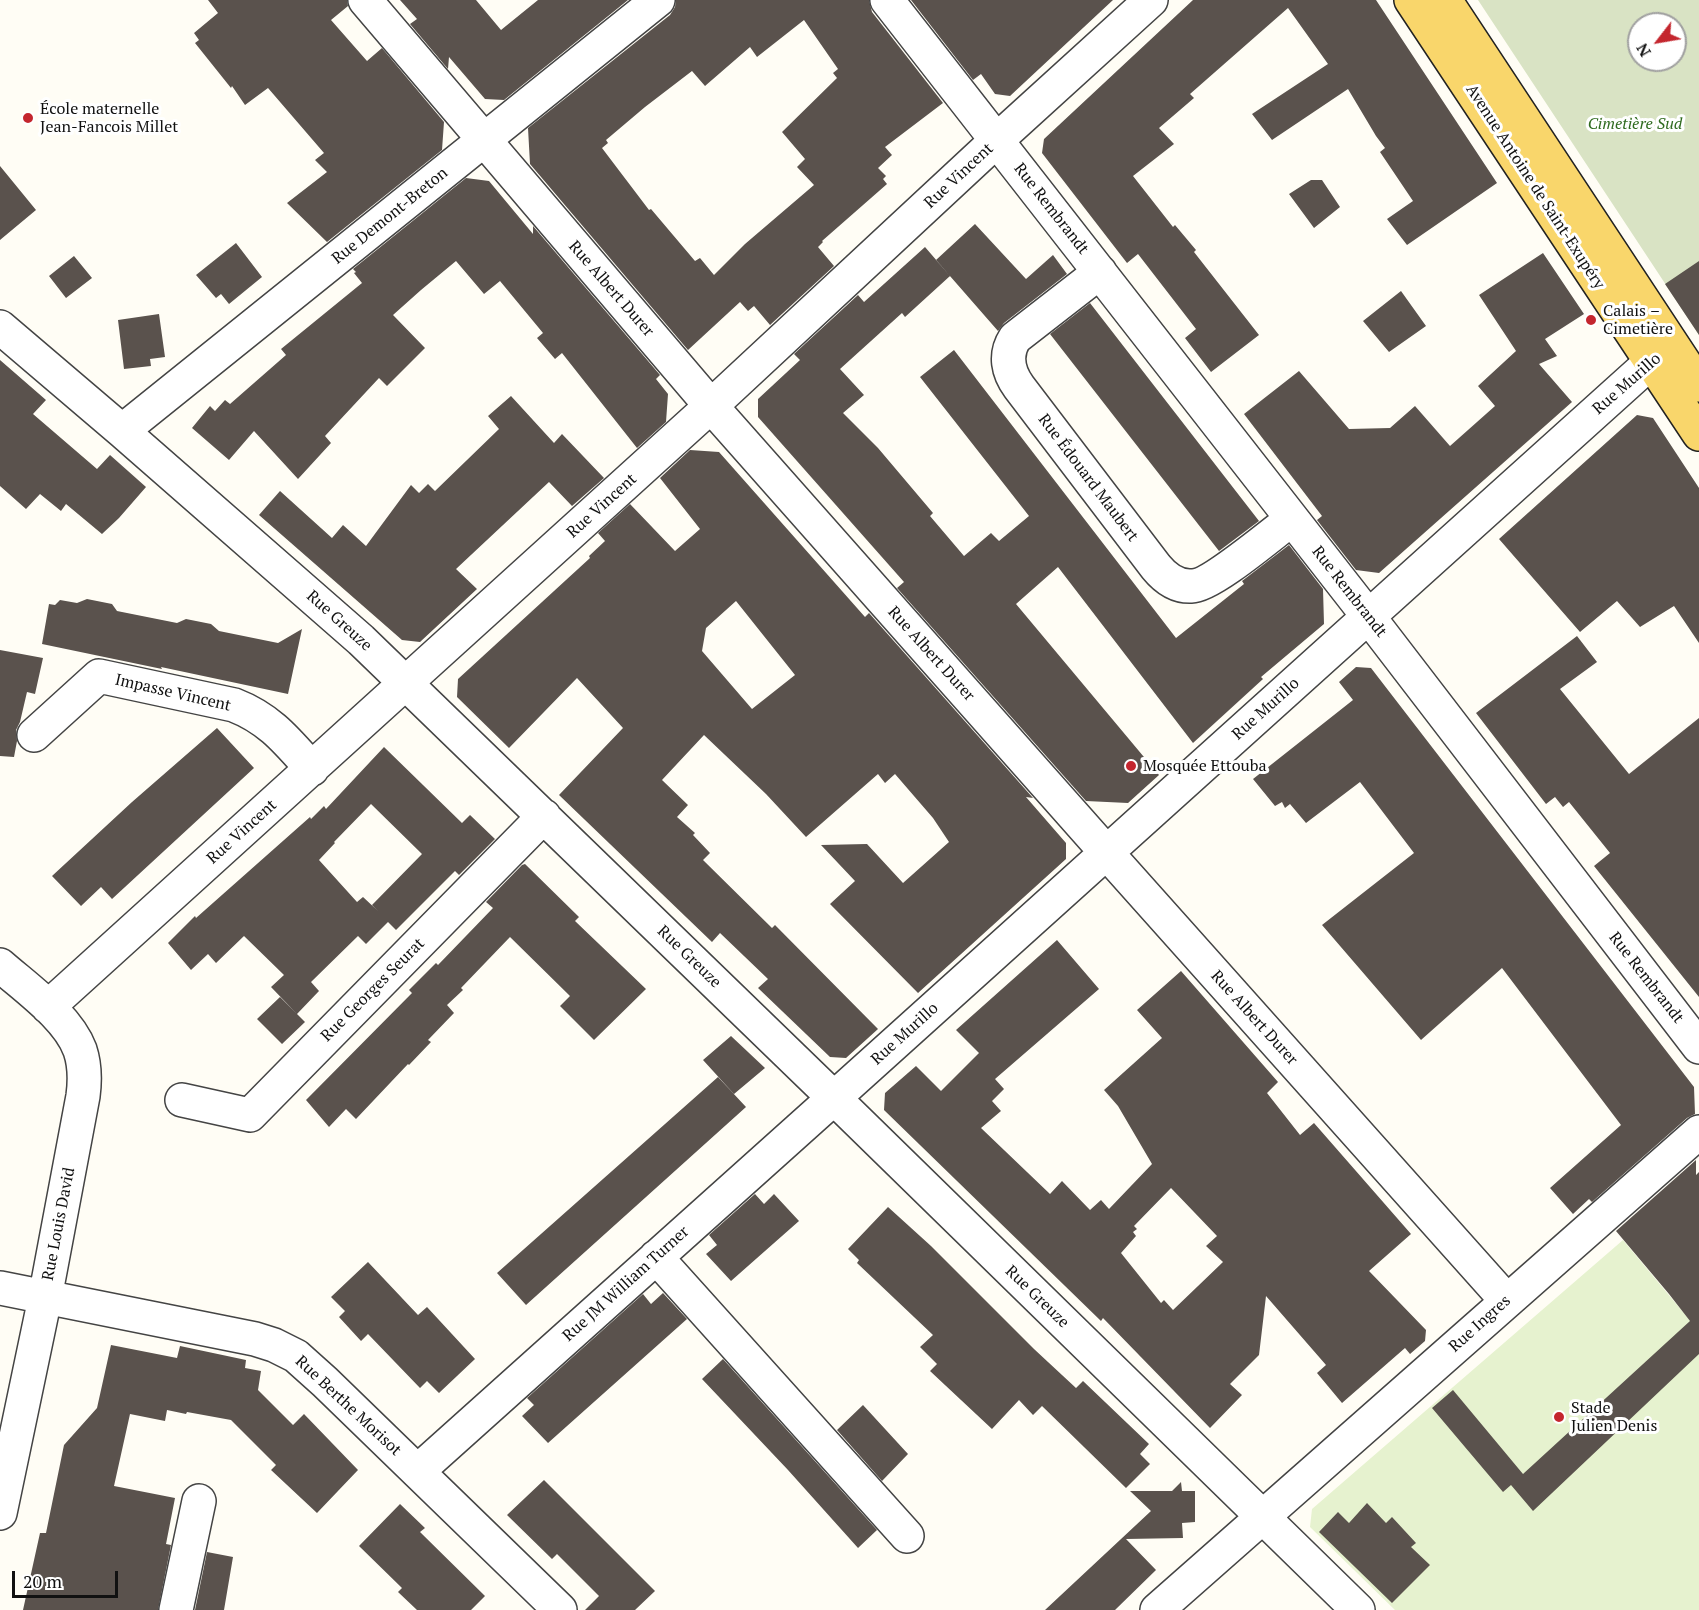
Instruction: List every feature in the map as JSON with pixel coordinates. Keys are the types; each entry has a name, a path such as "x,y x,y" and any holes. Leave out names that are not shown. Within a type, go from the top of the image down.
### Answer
{"main road":[{"name":"Avenue Antoine de Saint-Exupéry","path":"1411,0 1662,354 1699,385"},
{"name":"Avenue Antoine de Saint-Exupéry","path":"1446,0 1662,354 1699,434"}],"street":[{"name":"Rue Albert Durer","path":"365,0 711,406 1507,1301"},
{"name":"Rue Demont-Breton","path":"122,431 658,0"},
{"name":"Rue Rembrandt","path":"887,0 1368,616 1699,1047"},
{"name":"Rue Vincent","path":"48,1007 711,406 1151,0"},
{"name":"Rue Édouard Maubert","path":"1100,272 1015,338 1008,352 1009,365 1019,387 1156,567 1168,579 1177,583 1200,585 1216,576 1292,519"},
{"name":"Rue Greuze","path":"0,327 361,640 1358,1610"},
{"name":"Rue Murillo","path":"834,1098 1662,354"},
{"name":"Impasse Vincent","path":"34,735 99,676 234,705 246,710 276,729 312,769"},
{"name":"Rue Georges Seurat","path":"182,1100 250,1115 544,816"},
{"name":"Rue Louis David","path":"0,965 48,1007 73,1036 80,1050 85,1079 45,1298 0,1513"},
{"name":"Rue JM William Turner","path":"418,1471 834,1098"},
{"name":"Rue Ingres","path":"1157,1610 1699,1132"},
{"path":"656,1257 907,1536"},
{"name":"Rue Berthe Morisot","path":"0,1288 255,1338 296,1356 560,1610"},
{"path":"176,1610 199,1501"}],"green space":[{"name":"Cimetière Sud","path":"1478,0 1699,0 1699,335"},
{"name":"Stade Julien Denis","path":"1623,1240 1693,1324 1699,1320 1699,1610 1395,1610 1310,1527 1312,1509"}],"building":[{"path":"208,0 347,0 348,6 331,20 367,61 382,48 444,122 442,150 327,242 287,203 327,172 315,160 324,153 268,88 245,105 232,86 231,88 195,43 199,40 194,33 218,13"},
{"path":"400,0 476,0 501,30 538,0 628,0 504,100 485,99 449,57 448,69 410,24 417,19"},
{"path":"676,0 869,0 872,12 943,103 885,147 892,155 878,168 886,176 883,179 887,184 822,241 818,247 834,266 770,325 754,306 748,311 740,302 688,350 530,164 528,128 670,15","holes":["804,20 838,69 833,73 837,78 782,132 805,159 797,167 814,185 745,244 714,275 700,258 695,261 651,209 649,210 602,148 608,143 606,140 692,71 705,86 750,47 757,57"]},
{"path":"911,0 1113,0 1010,96 995,94 981,74 973,80"},
{"path":"1193,0 1376,0 1497,183 1407,245 1387,219 1413,201 1380,152 1385,148 1348,89 1272,140 1252,114 1328,64 1288,8 1190,94 1194,98 1159,128 1174,144 1133,176 1173,227 1175,225 1196,250 1194,252 1259,335 1211,372 1185,338 1196,329 1138,254 1127,263 1042,153 1044,139"},
{"path":"0,166 36,210 0,240"},
{"path":"466,178 489,181 533,234 533,226 660,375 656,379 668,394 666,422 637,448 562,353 555,359 537,338 543,333 500,281 484,294 456,261 393,315 425,348 387,386 379,378 325,436 331,443 298,479 254,431 229,460 192,428 210,406 215,411 225,400 230,404 286,355 281,349 362,283 353,269"},
{"path":"1311,180 1322,180 1340,207 1314,228 1289,194"},
{"path":"975,224 1026,279 1053,255 1067,274 1004,323 998,331 936,260"},
{"path":"236,243 262,277 229,304 221,294 216,298 196,275"},
{"path":"925,247 950,276 905,317 902,313 840,369 864,395 843,413 878,448 933,513 930,516 964,556 991,533 999,541 1029,516 920,377 954,350 1176,638 1244,584 1242,581 1289,545 1323,589 1324,624 1261,677 1263,679 1193,743 1058,567 1016,604 1159,775 1128,803 1086,801 897,588 904,582 758,417 758,399 800,360 794,354 858,295 864,302"},
{"path":"1543,253 1584,314 1545,339 1557,356 1539,364 1572,402 1379,573 1356,570 1317,520 1322,516 1244,414 1299,371 1349,429 1390,428 1415,406 1450,446 1495,406 1478,386 1516,351 1479,295"},
{"path":"74,256 92,278 66,298 49,276"},
{"path":"1699,261 1699,335 1665,284"},
{"path":"1401,291 1426,326 1389,352 1363,321"},
{"path":"1090,303 1259,521 1219,551 1050,334"},
{"path":"159,314 165,357 150,359 151,366 124,369 118,320"},
{"path":"0,360 46,400 33,414 97,469 110,455 146,487 102,534 66,504 61,511 40,494 26,509 0,486"},
{"path":"511,396 554,443 562,434 604,478 572,506 549,482 456,569 477,589 420,642 402,640 259,515 280,491 332,538 343,525 366,546 411,485 419,493 428,484 435,491 499,429 488,416"},
{"path":"1637,415 1653,418 1699,488 1699,643 1674,606 1640,627 1617,601 1580,632 1499,539"},
{"path":"690,450 719,452 865,617 869,613 1033,798 1026,797 1066,843 1066,859 918,993 830,904 855,881 821,845 867,844 903,883 949,842 933,818 895,774 885,783 878,774 806,837 766,794 704,735 662,780 688,805 677,817 695,833 693,835 710,853 703,860 772,928 775,925 878,1029 846,1058 830,1057 758,988 768,979 720,933 712,942 559,795 623,728 577,678 509,748 457,697 458,679 590,558 589,556 605,541 598,533 630,504 675,551 700,529 660,478","holes":["736,601 795,675 752,709 702,651 706,628"]},
{"path":"87,599 112,604 117,611 177,623 186,619 211,624 219,631 278,643 302,629 288,694 42,644 49,604 55,605 60,600 77,603"},
{"path":"1577,636 1597,662 1560,689 1629,774 1699,718 1699,997 1594,866 1610,853 1569,802 1563,807 1555,797 1546,804 1476,713"},
{"path":"0,650 43,658 35,694 27,692 16,730 17,741 14,757 0,756"},
{"path":"1356,667 1371,668 1694,1087 1695,1114 1687,1118 1592,1202 1589,1199 1573,1214 1550,1188 1621,1125 1502,968 1421,1040 1322,925 1414,853 1360,782 1306,823 1290,804 1285,808 1282,802 1275,806 1253,779 1353,700 1339,682"},
{"path":"217,728 254,768 112,899 101,887 81,906 52,876"},
{"path":"384,747 462,823 470,815 495,839 459,875 455,871 396,930 388,922 366,944 358,936 311,982 319,991 297,1014 271,987 284,975 244,936 216,963 208,954 191,970 168,943 195,916 196,918 310,817 311,819 324,806 326,809","holes":["371,804 422,854 372,905 378,911 363,897 357,902 319,860"]},
{"path":"525,864 579,917 575,921 646,989 594,1040 560,1006 570,996 510,937 447,1005 454,1013 428,1040 431,1042 356,1119 346,1109 329,1127 306,1100 412,993 409,990 436,963 438,965 493,908 486,902"},
{"path":"1057,940 1099,989 995,1079 1004,1089 992,1101 1001,1111 981,1128 1050,1194 1062,1181 1090,1210 1101,1200 1109,1209 1152,1164 1118,1106 1104,1090 1162,1038 1137,1010 1181,971 1278,1082 1267,1093 1300,1135 1314,1123 1411,1234 1369,1271 1426,1330 1425,1341 1410,1354 1405,1348 1342,1403 1317,1373 1326,1365 1266,1296 1259,1355 1230,1384 1242,1395 1210,1428 1103,1318 1101,1321 884,1110 885,1093 916,1066 941,1091 979,1053 956,1030","holes":["1171,1188 1217,1236 1206,1246 1223,1262 1173,1310 1164,1300 1161,1303 1121,1253 1136,1236 1133,1232 1137,1229 1134,1226"]},
{"path":"280,997 305,1022 282,1044 257,1019"},
{"path":"731,1036 765,1068 734,1094 703,1060"},
{"path":"718,1077 746,1107 526,1305 497,1273"},
{"path":"1696,1160 1696,1175 1699,1172 1699,1354 1533,1511 1511,1485 1503,1492 1432,1408 1453,1390 1523,1474 1690,1321 1616,1231"},
{"path":"755,1194 764,1204 774,1194 799,1221 731,1281 706,1254 717,1245 709,1235"},
{"path":"888,1207 1076,1388 1083,1381 1149,1444 1140,1454 1150,1464 1126,1488 1042,1406 1033,1415 1019,1400 992,1429 930,1371 937,1364 920,1347 933,1335 857,1263 859,1260 848,1249"},
{"path":"368,1262 418,1315 427,1307 475,1359 439,1393 427,1381 420,1388 368,1334 361,1341 339,1317 345,1311 331,1297"},
{"path":"663,1293 687,1319 548,1443 522,1416 534,1405 527,1398 643,1294 651,1304"},
{"path":"111,1345 177,1358 180,1346 246,1360 245,1368 261,1371 258,1390 293,1425 304,1414 358,1470 317,1513 271,1470 276,1465 231,1420 167,1410 165,1421 130,1414 114,1486 175,1498 166,1544 171,1545 158,1610 23,1610 40,1533 46,1533 64,1445 97,1408"},
{"path":"723,1359 877,1530 858,1548 702,1379"},
{"path":"863,1405 908,1454 882,1481 837,1430"},
{"path":"544,1480 655,1591 635,1610 585,1610 599,1596 557,1554 552,1559 507,1515"},
{"path":"1181,1482 1182,1491 1195,1491 1195,1522 1182,1523 1183,1538 1126,1539 1156,1570 1115,1610 1045,1610 1151,1511 1130,1491 1172,1491"},
{"path":"1367,1503 1386,1523 1392,1517 1416,1543 1411,1547 1430,1565 1392,1603 1319,1532 1338,1512 1349,1523"},
{"path":"400,1504 425,1528 420,1532 485,1596 471,1610 417,1610 398,1592 402,1588 359,1546"},
{"path":"207,1552 233,1557 224,1610 195,1610"}],"place":[{"name":"École maternelle Jean-Fancois Millet","path":"28,118"},
{"name":"Calais – Cimetière","path":"1591,320"},
{"name":"Mosquée Ettouba","path":"1131,766"},
{"name":"Stade Julien Denis","path":"1559,1417"}]}
